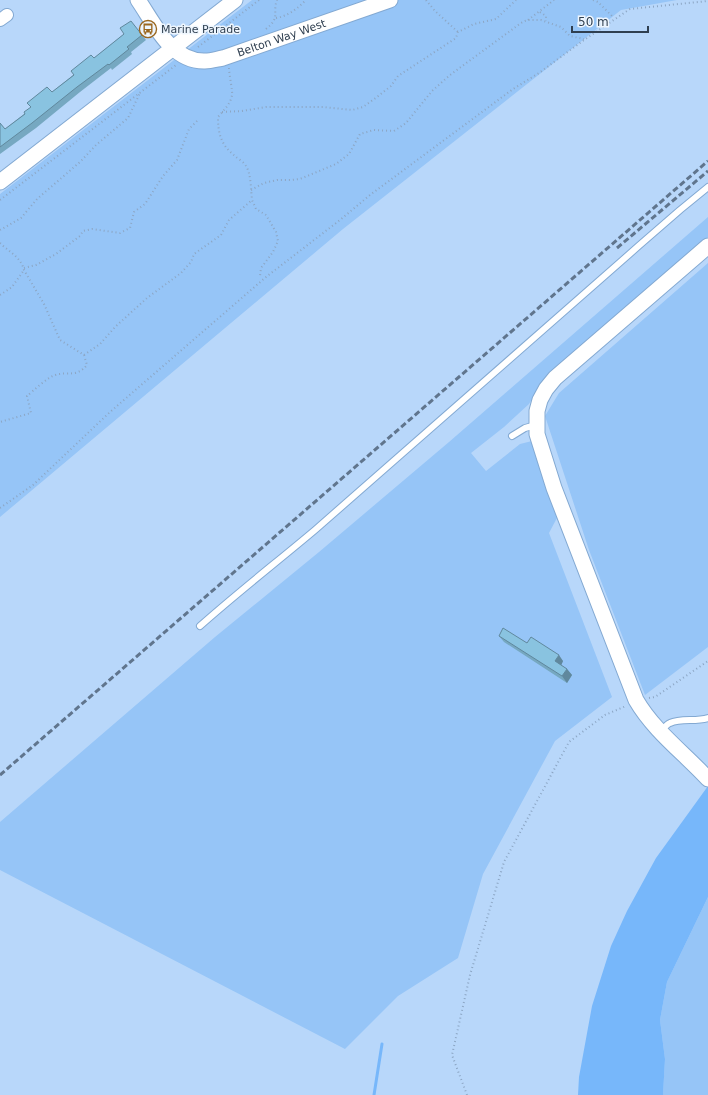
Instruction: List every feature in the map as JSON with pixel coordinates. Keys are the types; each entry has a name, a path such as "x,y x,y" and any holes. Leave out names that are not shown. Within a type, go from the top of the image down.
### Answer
{"street":[{"path":"138,0 173,49"},
{"path":"0,182 236,0"},
{"name":"Belton Way West","path":"173,49 192,54 196,61 205,62 228,57 390,0"},
{"path":"708,246 555,378 546,389 540,400 537,411 536,425 537,434 554,488 636,700 640,708 659,732 708,779"}],"lane":[{"path":"200,626 314,530 708,187"},
{"path":"512,436 525,428 536,425"},
{"path":"659,732 671,722 688,720 701,721 708,718"}],"path":[{"path":"0,200 140,92 192,54 196,49 259,0"},
{"path":"276,18 275,8 277,0"},
{"path":"263,32 276,18 289,14 306,0"},
{"path":"426,0 435,11 458,32"},
{"path":"222,112 242,111 266,107 335,107 352,110 362,107 377,97 403,72 456,38 458,32 474,24 496,19 516,0"},
{"path":"251,190 264,183 277,180 300,179 336,164 349,154 360,134 374,130 394,131 406,123 432,91 450,75 515,27 540,12 554,0"},
{"path":"593,0 598,2 613,17"},
{"path":"0,508 33,485 110,412 266,278 370,195 432,148 630,8 708,1"},
{"path":"540,12 546,16 546,22"},
{"path":"527,20 541,20 561,28 570,36 584,40"},
{"path":"228,57 229,80 233,94 227,106 218,117 218,127 221,140 227,150 246,164 252,200 256,209 266,215 276,232 278,241 273,252 262,268 260,276"},
{"path":"0,230 20,218 37,199 128,118 140,92"},
{"path":"0,295 12,287 24,269 36,265 56,254 80,236 83,231 92,229 120,233 130,228 134,212 144,204 163,176 177,160 189,129 198,120"},
{"path":"84,355 100,344 115,327 147,298 181,273 191,262 194,254 221,236 229,220 252,200"},
{"path":"0,243 23,264 24,269 44,304 60,340 84,355 87,365 84,369 74,374 54,375 27,396 31,413 0,422"},
{"path":"467,1095 452,1055 470,975 504,862 568,742 605,715 636,700 655,697 708,661"}],"shaded area":[{"path":"252,0 677,0 621,10 343,229 0,517 0,194"},
{"path":"708,217 708,237 544,379 529,404 504,427 471,453 486,471 520,444 532,441 558,516 549,533 612,697 555,741 483,874 458,958 398,996 345,1049 0,870 0,822 215,637 319,552 449,442"},
{"path":"708,263 708,647 645,695 589,550 545,416 559,393"},
{"path":"708,786 708,897 667,982 660,1020 665,1059 663,1095 578,1095 579,1077 592,1006 611,946 627,911 656,858"},
{"path":"708,897 708,1095 663,1095 665,1059 660,1020 667,982"}],"building":[{"path":"131,21 142,35 127,47 129,49 0,147 0,123 5,129 25,114 24,112 31,107 27,103 47,87 52,92 74,75 71,71 91,55 94,58 124,34 120,28"},
{"path":"503,628 527,643 531,637 559,655 555,661 567,669 562,676 499,636"}],"waterway":[{"path":"374,1095 382,1044"}],"railway":[{"path":"0,775 708,161"},
{"path":"617,248 708,171"}],"place":[{"name":"Marine Parade","path":"148,29"}]}
